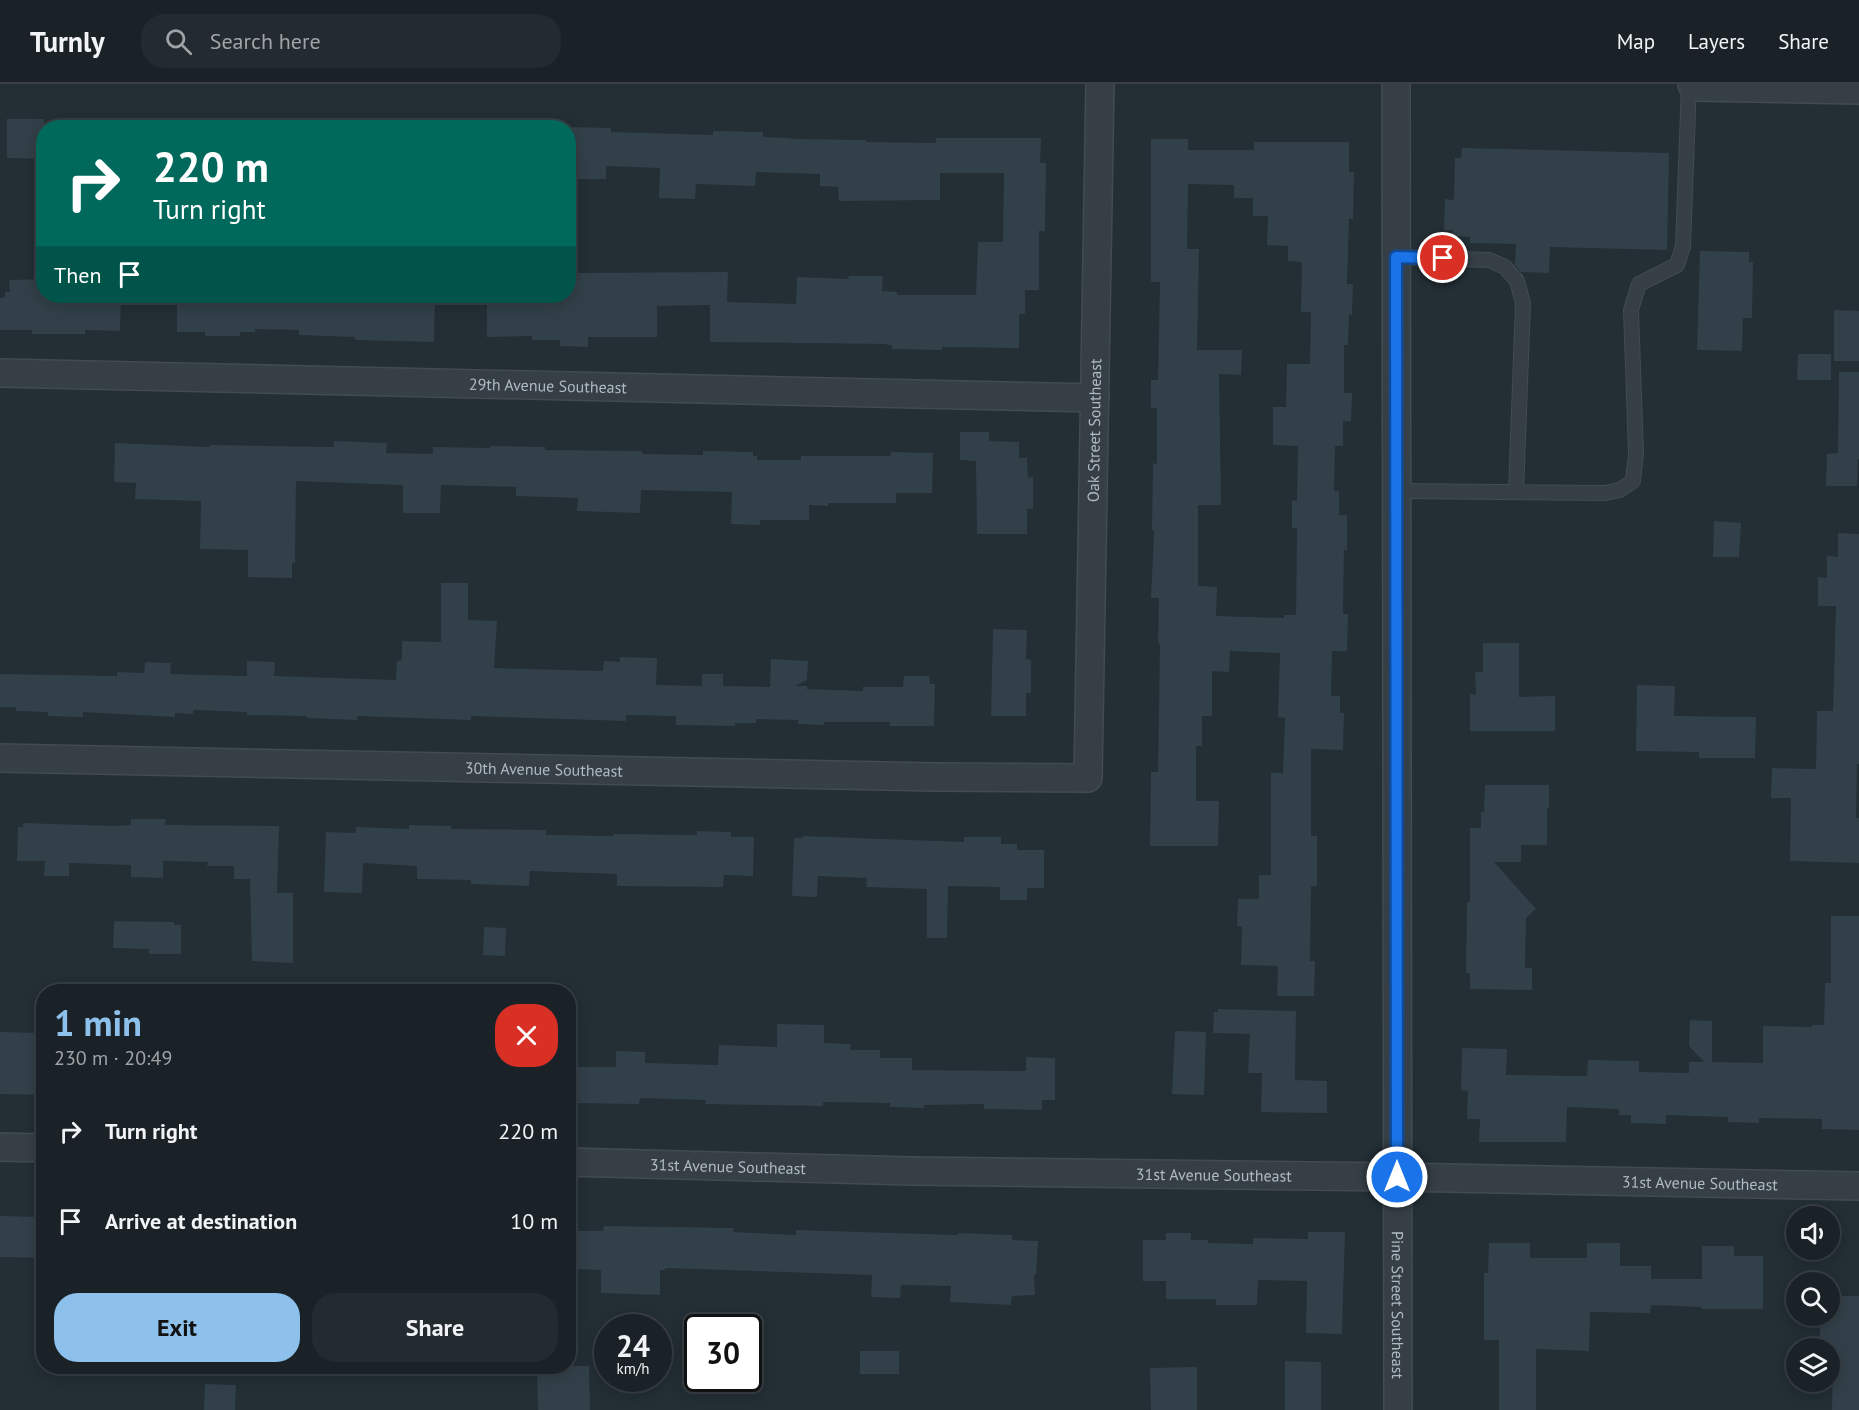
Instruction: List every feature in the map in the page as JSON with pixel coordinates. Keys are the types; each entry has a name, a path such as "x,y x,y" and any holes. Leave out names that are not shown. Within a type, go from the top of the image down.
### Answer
{"street":[{"name":"Oak Street Southeast","path":"1088,778 1100,84"},
{"name":"Pine Street Southeast","path":"1396,84 1398,1410"},
{"path":"1695,84 1859,87"},
{"name":"29th Avenue Southeast","path":"0,373 1095,398"},
{"name":"30th Avenue Southeast","path":"0,758 934,777 1088,778"},
{"path":"0,1147 36,1148"},
{"name":"31st Avenue Southeast","path":"576,1162 910,1171 1859,1186"}],"lane":[{"path":"1397,492 1605,493 1620,490 1633,481 1636,453 1631,310 1639,284 1677,265 1683,246 1689,84"},
{"path":"1396,257 1489,260 1505,267 1517,280 1523,303 1516,492"}],"building":[{"path":"7,119 44,119 36,120 36,159 7,158"},
{"path":"576,127 611,128 611,132 713,135 713,131 763,132 763,137 866,140 866,142 936,143 936,138 1041,138 1040,163 1046,163 1045,231 1039,231 1039,290 1025,290 1025,314 1019,314 1019,348 942,347 942,350 892,349 892,345 887,344 710,342 710,305 657,306 657,337 588,337 588,347 560,346 560,340 532,340 532,336 487,337 487,303 576,303 576,273 728,272 727,302 796,304 797,277 848,279 849,276 883,276 882,291 897,292 897,295 976,295 978,242 1003,242 1004,173 940,173 940,200 839,201 838,187 820,186 820,174 756,172 755,186 696,184 695,199 659,198 660,168 606,166 606,179 576,179"},
{"path":"1151,139 1188,139 1188,150 1254,150 1254,142 1349,142 1349,172 1354,172 1353,219 1349,219 1347,284 1353,284 1348,345 1344,345 1344,393 1352,393 1351,422 1343,421 1343,446 1335,446 1334,491 1339,491 1339,515 1347,515 1343,614 1348,614 1347,651 1332,651 1331,696 1340,696 1340,713 1344,713 1343,750 1311,749 1311,836 1317,836 1317,886 1311,886 1310,961 1315,961 1314,996 1277,996 1278,966 1241,965 1242,927 1237,926 1238,899 1259,899 1259,875 1271,875 1271,773 1283,773 1285,718 1278,717 1280,653 1230,651 1229,672 1212,671 1212,716 1202,716 1202,746 1196,746 1196,801 1219,801 1218,846 1150,846 1151,772 1158,772 1160,644 1158,643 1159,598 1151,598 1154,530 1152,530 1153,463 1157,464 1157,408 1151,408 1151,380 1158,380 1160,282 1151,282","holes":["1188,184 1234,185 1234,198 1253,198 1253,216 1268,216 1267,245 1288,246 1288,261 1302,262 1301,312 1311,312 1310,364 1287,364 1286,407 1273,407 1273,445 1298,446 1297,501 1292,500 1292,528 1297,528 1296,615 1284,615 1284,618 1216,616 1217,587 1198,586 1198,505 1221,505 1219,374 1241,375 1242,350 1197,350 1199,249 1187,249"]},
{"path":"1462,148 1669,153 1667,250 1550,247 1549,273 1521,272 1515,265 1516,244 1470,243 1470,237 1453,236 1453,230 1444,230 1445,199 1454,200 1455,158 1461,158"},
{"path":"1700,251 1749,252 1749,262 1753,262 1752,318 1743,318 1742,351 1697,350"},
{"path":"36,279 36,303 121,303 120,331 85,330 85,334 32,334 32,330 0,330 0,298 5,297 5,292 10,292 9,280"},
{"path":"177,303 435,303 434,342 355,340 355,337 299,335 299,330 255,329 255,332 240,332 240,336 205,336 205,332 177,332"},
{"path":"1834,310 1859,311 1859,361 1834,361"},
{"path":"1798,354 1831,354 1831,380 1797,380"},
{"path":"1839,372 1859,372 1857,486 1826,486 1827,454 1838,453"},
{"path":"960,432 989,432 989,441 1019,442 1019,458 1027,458 1028,478 1033,477 1033,509 1027,509 1027,534 977,534 976,461 960,460"},
{"path":"334,441 387,443 386,453 433,454 433,447 490,448 490,446 545,447 545,450 642,451 642,454 703,455 703,451 753,452 757,460 801,460 801,456 891,456 891,452 933,453 932,493 896,493 896,503 809,505 809,520 760,520 760,525 731,524 732,492 641,490 640,513 577,511 578,498 516,496 516,487 441,485 440,513 403,513 403,485 296,481 295,563 292,563 292,578 248,577 248,550 200,549 201,501 135,499 136,483 114,482 115,443 209,447 210,445 334,447"},
{"path":"1714,521 1741,523 1739,557 1713,557"},
{"path":"1838,533 1859,534 1859,764 1857,764 1856,818 1859,818 1859,863 1790,861 1791,798 1771,798 1772,768 1816,769 1817,711 1833,711 1836,606 1818,606 1818,577 1827,578 1827,556 1838,557"},
{"path":"441,583 468,583 468,620 497,621 494,668 603,671 604,661 620,662 620,657 657,658 656,685 702,686 702,674 723,674 723,686 770,687 771,659 808,661 807,680 795,686 807,686 807,689 863,691 863,687 903,687 904,676 929,676 930,684 935,684 934,726 890,726 890,722 798,724 798,720 756,719 756,723 735,723 735,726 676,725 676,716 626,715 626,721 471,716 471,720 357,716 357,720 193,710 193,714 175,713 175,717 83,712 83,717 48,716 48,712 16,711 16,707 0,707 0,674 117,676 117,672 144,673 145,662 171,663 170,674 247,676 247,661 275,662 274,676 396,680 397,661 402,660 402,641 441,642"},
{"path":"993,629 1027,630 1026,659 1031,660 1031,693 1026,693 1026,716 991,716"},
{"path":"1483,643 1519,643 1519,697 1555,696 1555,731 1470,731 1470,694 1476,695 1475,672 1483,672"},
{"path":"1637,685 1675,686 1674,716 1756,717 1755,758 1699,758 1699,752 1636,751"},
{"path":"1485,785 1549,785 1547,845 1521,845 1521,862 1494,862 1536,909 1526,918 1525,968 1532,968 1532,990 1470,989 1470,973 1466,973 1467,902 1470,902 1470,828 1481,828"},
{"path":"131,819 166,819 165,825 279,826 277,893 293,893 293,963 252,961 250,879 234,879 234,866 207,866 208,862 163,861 163,878 131,877 131,865 69,863 69,876 44,876 45,861 17,861 18,827 23,827 23,823 114,826 131,825"},
{"path":"409,825 451,826 451,829 546,830 546,835 697,835 697,831 731,832 731,837 754,837 753,876 724,875 723,887 617,886 617,874 530,871 529,886 471,884 471,880 417,879 417,866 363,863 362,893 324,892 326,832 356,833 356,827 409,829"},
{"path":"803,836 964,842 964,837 1001,837 1001,844 1017,844 1017,850 1044,850 1044,888 1027,888 1027,900 1000,900 1000,887 948,886 947,938 927,938 927,889 866,887 867,878 818,876 817,897 792,896 794,838 803,838"},
{"path":"1831,916 1859,916 1859,1130 1822,1129 1822,1119 1759,1118 1759,1123 1728,1122 1728,1117 1666,1115 1666,1124 1631,1123 1631,1115 1619,1115 1619,1109 1567,1107 1566,1142 1479,1142 1480,1119 1467,1119 1468,1091 1461,1090 1462,1048 1507,1049 1506,1075 1587,1076 1588,1060 1639,1061 1639,1072 1689,1073 1689,1062 1704,1062 1689,1046 1690,1020 1712,1021 1712,1062 1763,1063 1763,1026 1812,1027 1812,1025 1824,1025 1825,983 1831,983"},
{"path":"114,921 174,922 174,925 181,925 181,954 149,954 149,949 113,948"},
{"path":"484,927 506,928 505,956 483,955"},
{"path":"1218,1009 1296,1011 1295,1080 1327,1081 1327,1113 1261,1112 1262,1073 1248,1073 1250,1034 1213,1033 1214,1012 1218,1012"},
{"path":"777,1024 824,1025 824,1043 851,1044 850,1050 880,1050 880,1058 912,1058 912,1070 1026,1071 1026,1057 1055,1058 1055,1100 1042,1100 1042,1110 984,1109 984,1104 924,1105 924,1108 890,1107 890,1103 823,1102 823,1106 705,1104 706,1100 640,1098 639,1104 576,1103 576,1067 616,1067 616,1051 645,1052 645,1063 718,1065 719,1045 777,1047"},
{"path":"1175,1031 1206,1032 1204,1095 1172,1094"},
{"path":"0,1032 36,1033 36,1095 0,1094"},
{"path":"0,1216 36,1217 36,1258 0,1257"},
{"path":"604,1226 734,1228 733,1232 796,1235 796,1230 1012,1235 1012,1240 1038,1241 1036,1275 1034,1275 1035,1295 1012,1296 1011,1305 950,1302 951,1286 901,1285 900,1298 871,1297 872,1275 665,1268 665,1270 660,1270 660,1295 601,1293 601,1270 577,1269 578,1231 603,1231"},
{"path":"1308,1232 1345,1232 1342,1334 1306,1333 1307,1281 1258,1280 1257,1305 1216,1305 1216,1299 1166,1299 1166,1281 1143,1281 1143,1240 1166,1240 1166,1233 1191,1233 1191,1240 1208,1240 1208,1243 1253,1244 1253,1238 1308,1239"},
{"path":"1489,1243 1530,1243 1530,1258 1587,1258 1587,1243 1620,1243 1620,1266 1651,1266 1651,1279 1702,1279 1702,1246 1734,1246 1734,1256 1763,1256 1763,1309 1702,1309 1702,1307 1651,1305 1650,1313 1590,1312 1589,1351 1536,1349 1536,1410 1499,1410 1499,1340 1484,1340 1484,1273 1488,1273"},
{"path":"1840,1296 1859,1296 1859,1410 1832,1410 1832,1392 1840,1392 1840,1338 1820,1338 1820,1326 1840,1326"},
{"path":"860,1351 899,1351 899,1374 860,1374"},
{"path":"1285,1361 1321,1362 1321,1410 1285,1410"},
{"path":"576,1366 589,1366 590,1410 538,1410 537,1374 576,1374"},
{"path":"1197,1367 1197,1410 1151,1410 1150,1368"},
{"path":"205,1384 236,1385 235,1410 204,1410"}],"route":[{"path":"1397,1177 1396,257 1443,258"}]}
